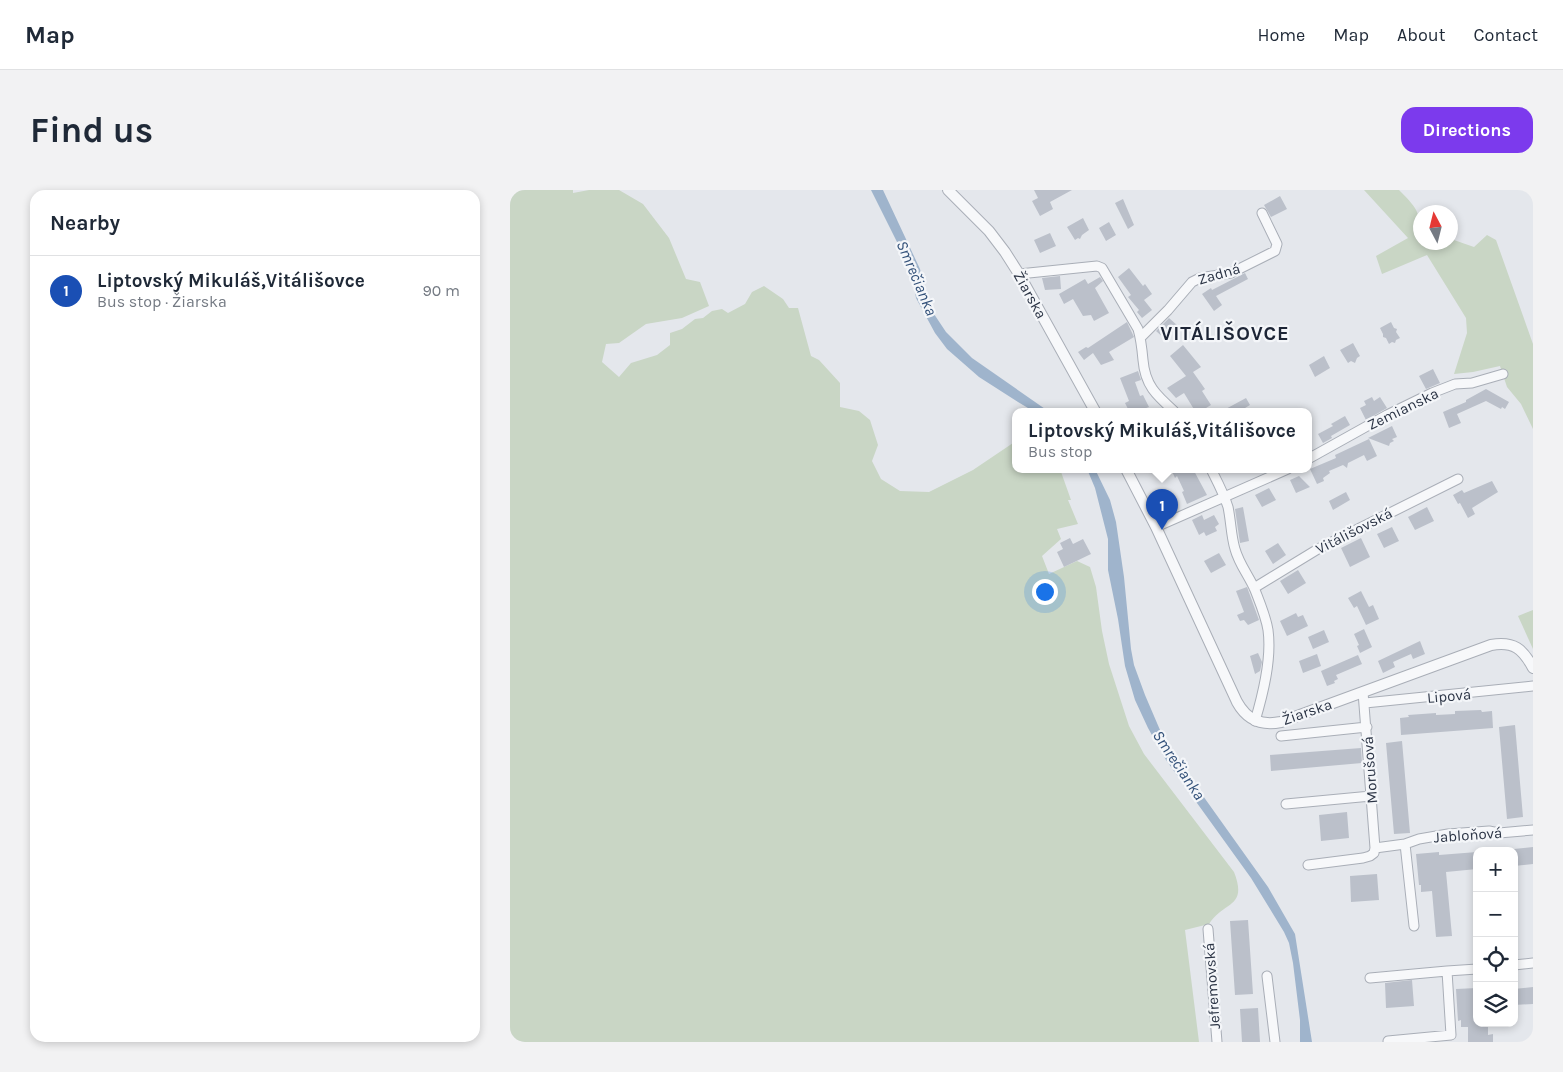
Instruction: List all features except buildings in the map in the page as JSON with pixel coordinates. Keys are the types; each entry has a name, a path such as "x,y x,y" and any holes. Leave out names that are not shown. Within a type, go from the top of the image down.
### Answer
{"street":[{"name":"Žiarska","path":"948,190 989,230 1019,274 1093,408"},
{"name":"Zadná","path":"1141,337 1192,282 1200,278 1231,273 1275,251 1277,244 1262,213"},
{"path":"1019,274 1097,266 1102,268 1138,329 1141,337 1143,362 1150,386 1162,402 1170,408"},
{"name":"Zemianska","path":"1312,457 1388,415 1432,394 1456,384 1472,383 1503,374"},
{"path":"1128,473 1156,527 1236,702 1245,714 1255,721 1263,693 1269,644 1268,630 1264,613 1254,588 1234,547 1228,507 1213,473"},
{"path":"1156,527 1279,473"},
{"name":"Vitálišovská","path":"1254,588 1318,548 1458,479"},
{"name":"Žiarska","path":"1255,721 1264,724 1281,722 1461,656 1500,644 1512,645 1520,649 1528,658 1533,668"},
{"name":"Lipová","path":"1365,703 1533,686"},
{"name":"Morušová","path":"1363,692 1375,848"},
{"path":"1281,736 1366,728"},
{"path":"1286,804 1371,796"},
{"name":"Jabloňová","path":"1308,865 1370,856 1374,853 1375,848 1405,844 1419,839 1448,834 1533,830"},
{"path":"1405,844 1414,926"},
{"name":"Jefremovská","path":"1208,929 1216,1042"},
{"path":"1518,965 1533,963"},
{"path":"1370,978 1473,969"},
{"path":"1388,1041 1451,1036 1446,971"},
{"path":"1267,976 1275,1042"}],"green space":[{"path":"510,190 573,190 573,193 589,190 619,190 643,204 669,238 686,279 700,282 709,306 682,318 646,324 619,343 606,344 602,362 619,377 631,363 657,355 670,345 670,333 682,329 695,319 703,318 712,311 722,309 728,313 745,304 752,292 764,286 783,299 789,308 798,308 811,356 819,360 840,383 840,407 859,411 870,420 878,445 872,461 881,479 900,491 929,492 973,470 1012,444 1012,473 1061,473 1071,500 1068,500 1078,524 1057,529 1061,539 1042,556 1049,574 1077,561 1090,567 1096,587 1109,664 1129,726 1144,754 1234,872 1238,884 1238,892 1232,903 1209,924 1185,930 1199,1042 510,1042"},
{"path":"1364,190 1399,190 1411,203 1413,206 1413,250 1458,250 1458,241 1474,247 1487,235 1496,240 1533,344 1533,429 1521,404 1507,387 1500,366 1454,374 1467,333 1466,318 1427,255 1382,274 1376,256 1408,238"},
{"path":"1533,610 1533,649 1518,616"}],"water":[{"name":"Smrečianka","path":"871,190 883,190 920,269 932,311 946,332 972,358 1044,408 1028,408 1018,402 979,377 947,349 935,333 916,298 913,280 903,254"},
{"name":"Smrečianka","path":"1089,473 1097,473 1110,500 1116,522 1131,649 1134,665 1145,695 1166,744 1268,887 1295,934 1312,1042 1300,1042 1300,1020 1293,963 1289,943 1284,932 1251,878 1166,760 1135,700 1125,666 1108,570 1108,539 1095,488"}],"place":[{"name":"Liptovský Mikuláš,Vitálišovce","path":"1162,530"}],"district":[{"name":"VITÁLIŠOVCE","path":"1225,333"}]}
